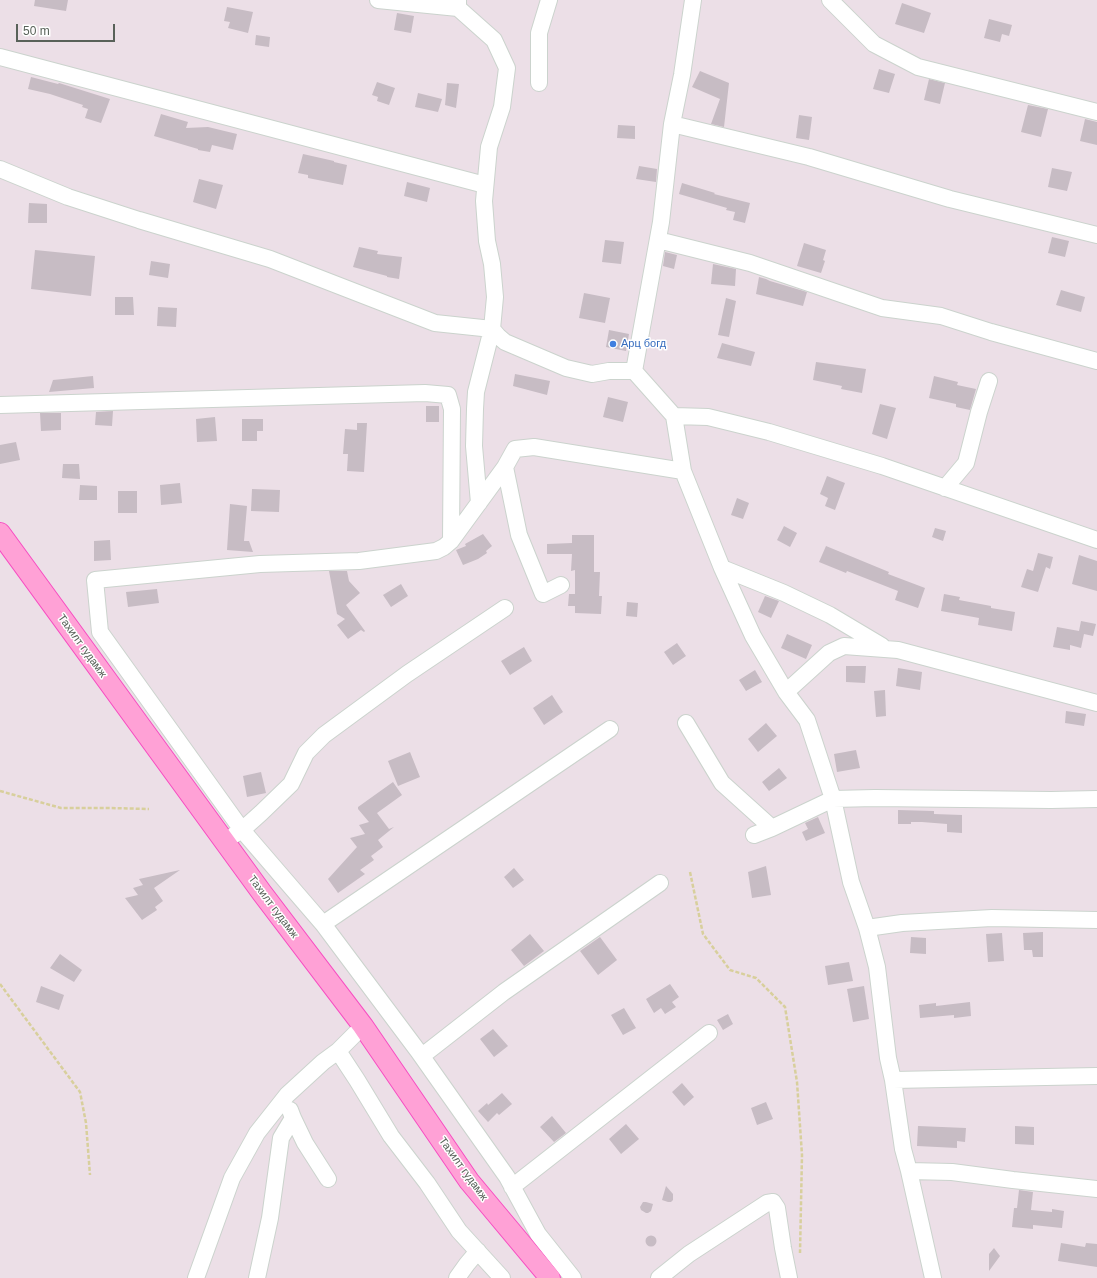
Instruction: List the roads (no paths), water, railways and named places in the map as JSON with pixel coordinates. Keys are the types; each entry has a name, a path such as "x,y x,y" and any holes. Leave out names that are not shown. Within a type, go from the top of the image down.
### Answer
{"main road":[{"name":"Тахилт гудамж","path":"0,533 262,893 364,1026 469,1181 550,1278"}],"street":[{"path":"378,0 458,4 494,40 507,68 502,107 489,148 485,185 484,201 487,241 492,264 495,297 492,329 476,392 475,403 474,446 479,503"},
{"path":"539,83 539,33 549,0"},
{"path":"634,371 661,222 672,124 682,75 693,0"},
{"path":"830,0 874,44 918,67 1097,112"},
{"path":"0,58 485,185"},
{"path":"672,124 809,157 950,199 1097,235"},
{"path":"0,169 68,197 270,259 435,323 492,329 505,342 566,368 592,374 609,371 634,371 674,416 683,471 722,568 753,636 786,692 807,720 833,799 851,882 867,928 877,967 888,1058 904,1149 933,1278"},
{"path":"658,240 750,263 882,308 941,316 991,332 1097,361"},
{"path":"945,488 966,463 979,412 989,381"},
{"path":"0,405 425,392 448,394 452,409 451,541"},
{"path":"674,416 708,417 769,432 882,466 1097,540"},
{"path":"573,1278 538,1234 507,1176 422,1056 323,924 242,830 100,632 95,580 260,564 359,561 436,551 451,541 505,467 515,450 534,447 683,471"},
{"path":"505,467 519,535 543,594 561,585"},
{"path":"722,568 784,593 824,612 886,649"},
{"path":"224,841 242,830 262,813 291,784 306,753 324,735 407,674 505,608"},
{"path":"786,692 829,654 844,646 898,650 1097,703"},
{"path":"686,723 722,783 772,828"},
{"path":"323,924 610,729"},
{"path":"754,835 833,799 1097,799"},
{"path":"422,1056 504,992 660,883"},
{"path":"867,928 902,923 992,918 1097,920"},
{"path":"196,1278 232,1178 257,1133 287,1095 323,1062 338,1051 364,1026"},
{"path":"512,1187 709,1033"},
{"path":"338,1051 391,1136 427,1183 459,1231 502,1278"},
{"path":"893,1080 1097,1076"},
{"path":"287,1095 293,1118 305,1143 328,1179"},
{"path":"257,1278 270,1218 281,1138 293,1118"},
{"path":"910,1171 952,1172 1097,1189"},
{"path":"659,1278 689,1254 767,1203 773,1202 776,1208 789,1278"},
{"path":"457,1278 478,1252"}],"place":[{"name":"Арц богд","path":"613,344"}]}
